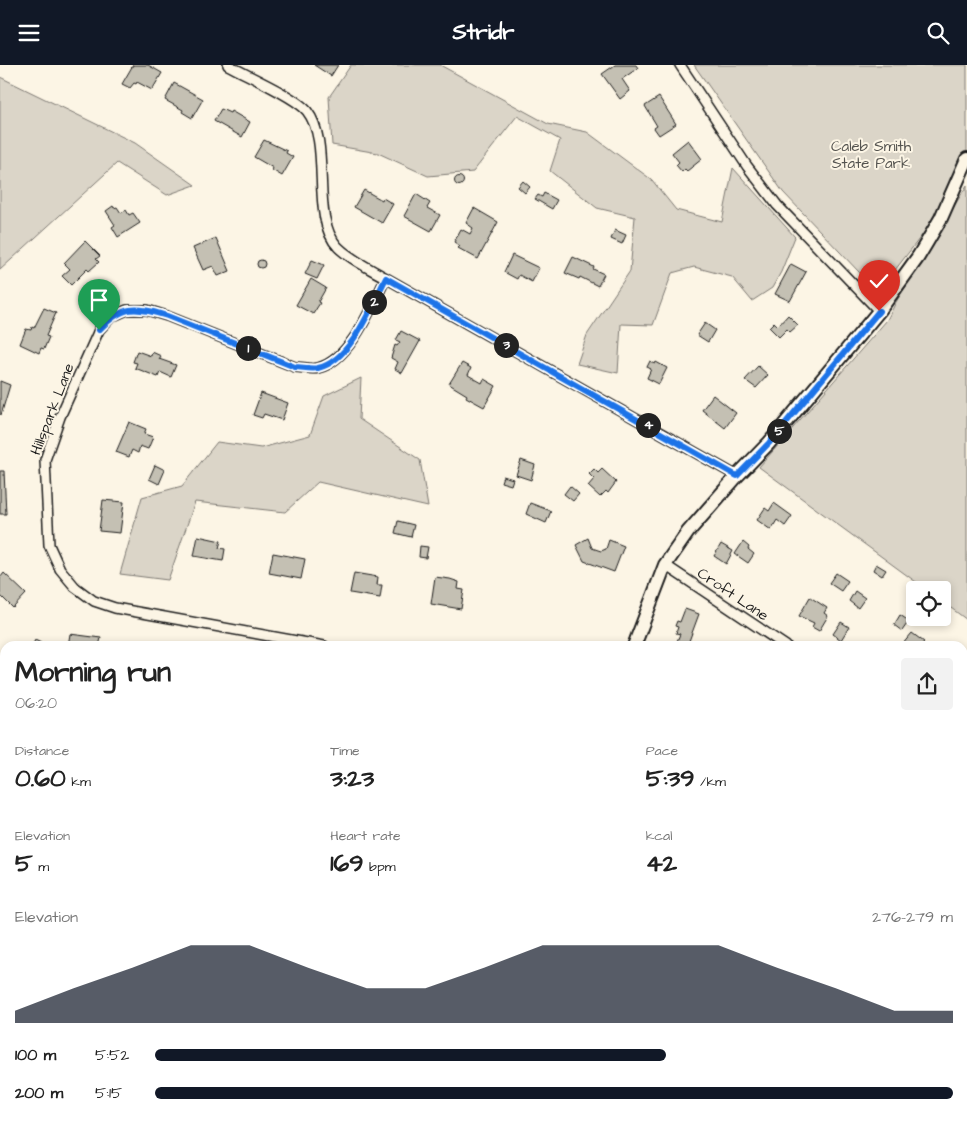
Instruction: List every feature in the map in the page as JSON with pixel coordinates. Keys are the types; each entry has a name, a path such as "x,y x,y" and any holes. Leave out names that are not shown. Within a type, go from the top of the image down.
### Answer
{"main road":[{"path":"636,641 665,565 688,532 769,443 879,311 918,257 932,234 967,159"}],"street":[{"path":"228,65 294,101 307,111 317,131 325,221 330,237 339,248 386,278 737,476"},
{"path":"680,65 746,165 777,205 879,311"},
{"name":"Hillspark Lane","path":"296,641 115,608 94,601 74,587 60,569 50,545 45,460 60,417 99,330 111,317 127,310 147,310 167,316 295,367 318,368 336,359 353,340 386,278"},
{"name":"Croft Lane","path":"665,565 779,641"}],"green space":[{"path":"351,65 440,65 548,124 587,132 652,180 676,210 722,222 733,168 795,237 781,272 772,288 752,301 732,277 694,267 672,273 653,325 621,324 618,373 577,364 587,335 630,271 635,217 597,208 550,171 560,140 517,116 473,172 428,176 378,153 332,145 329,97"},
{"name":"Caleb Smith State Park","path":"694,65 967,65 967,177 878,292 783,192"},
{"path":"0,77 135,143 195,185 167,195 117,163 0,270"},
{"path":"967,185 967,620 951,608 951,581 915,581 759,467 887,320"},
{"path":"361,378 359,419 420,460 428,507 318,482 285,512 195,502 168,580 120,574 142,497 182,486 217,442 261,448 310,435 324,396"}],"building":[{"path":"133,65 148,65 162,73 152,90 137,82 130,88 122,84"},
{"path":"314,65 338,65 331,76"},
{"path":"615,65 636,65 638,68 622,79 630,91 620,99 602,74"},
{"path":"174,83 203,99 192,118 182,112 183,110 165,100"},
{"path":"659,97 676,124 659,135 654,128 657,126 645,106"},
{"path":"221,109 230,113 231,111 250,122 242,137 214,121"},
{"path":"264,140 287,151 286,153 293,157 282,176 272,170 273,168 254,157"},
{"path":"688,140 702,159 687,171 685,169 682,172 676,165 679,162 672,153"},
{"path":"459,177 463,181 459,185 455,181"},
{"path":"523,181 530,187 525,193 518,187"},
{"path":"364,190 393,204 382,223 354,207"},
{"path":"544,193 557,200 552,209 535,199 538,195 542,197"},
{"path":"416,194 430,203 427,208 440,215 431,231 404,216"},
{"path":"113,206 114,208 117,207 121,213 126,210 129,215 133,213 140,223 118,237 112,227 115,225 106,211"},
{"path":"474,208 498,222 478,259 458,248 460,246 454,242 461,229 470,234 473,228 466,223"},
{"path":"615,230 626,235 622,244 611,239"},
{"path":"216,238 230,271 218,276 213,266 203,270 193,248"},
{"path":"85,241 100,256 96,259 99,262 89,271 87,269 71,285 62,276 70,269 64,263"},
{"path":"512,255 539,268 532,282 519,275 517,279 504,272"},
{"path":"573,257 604,274 598,286 580,277 579,279 565,273"},
{"path":"261,260 265,264 261,268 257,264"},
{"path":"312,260 324,265 317,279 305,274"},
{"path":"791,264 806,272 790,301 775,294"},
{"path":"311,279 326,288 313,314 296,305"},
{"path":"44,308 56,313 46,336 49,337 44,349 41,348 39,353 20,344 26,329 31,330 32,327 34,328"},
{"path":"788,315 798,325 790,332 787,329 779,337 769,327 774,322 778,326"},
{"path":"705,323 715,330 708,342 697,335"},
{"path":"401,331 420,341 402,373 395,369 398,362 391,358 395,345 397,346 400,342 396,340"},
{"path":"137,351 151,356 152,352 161,356 159,359 176,365 171,377 160,372 158,377 135,368 137,363 133,362"},
{"path":"650,361 667,368 659,384 647,378 651,369 647,367"},
{"path":"462,363 471,368 468,375 482,383 484,379 496,386 484,407 466,397 467,395 449,384"},
{"path":"758,366 768,375 756,388 745,380"},
{"path":"0,381 10,385 1,415 0,414"},
{"path":"261,393 288,403 282,420 264,414 262,418 253,415"},
{"path":"713,395 736,413 725,428 702,410"},
{"path":"129,422 146,429 144,434 153,437 148,449 140,446 138,453 132,450 129,457 116,452"},
{"path":"521,460 535,465 531,480 516,475"},
{"path":"155,465 165,470 159,484 149,479"},
{"path":"594,469 598,473 602,469 616,482 608,493 606,491 600,497 588,486 594,479 589,474"},
{"path":"0,471 4,471 6,514 0,514"},
{"path":"503,476 513,479 511,485 501,482"},
{"path":"570,486 579,494 573,501 564,494"},
{"path":"103,500 124,502 120,533 99,531"},
{"path":"530,503 551,511 546,523 526,514"},
{"path":"774,503 792,516 785,526 777,520 771,530 757,520 765,508 769,511"},
{"path":"398,521 414,525 411,537 395,533"},
{"path":"198,536 221,541 219,548 225,549 223,561 194,556"},
{"path":"588,538 592,548 601,551 606,549 609,540 624,546 614,572 584,561 576,545"},
{"path":"743,542 754,554 748,563 735,554"},
{"path":"721,544 733,551 726,564 714,556"},
{"path":"420,546 428,547 426,558 419,557"},
{"path":"273,553 305,559 301,579 269,573"},
{"path":"876,564 886,570 882,576 873,570"},
{"path":"4,573 26,594 13,608 0,595 0,578"},
{"path":"354,573 378,577 377,585 382,585 380,598 350,593"},
{"path":"836,573 848,581 841,591 829,583"},
{"path":"435,577 459,582 458,589 464,590 461,609 431,604"},
{"path":"855,591 865,598 858,608 849,601"},
{"path":"810,597 827,608 824,613 828,616 819,631 812,627 814,623 799,616"},
{"path":"685,609 699,614 689,641 677,641 680,634 676,633 678,627 675,626 677,621 680,622"},
{"path":"900,615 906,619 906,625 902,631 894,625"},
{"path":"841,622 849,627 841,640 833,634"},
{"path":"912,633 923,641 905,641"},
{"path":"70,634 101,638 100,641 69,641"}],"route":[{"path":"99,330 111,317 127,310 147,310 167,316 295,367 318,368 336,359 353,340 386,278 737,476 769,443 879,311"}]}
